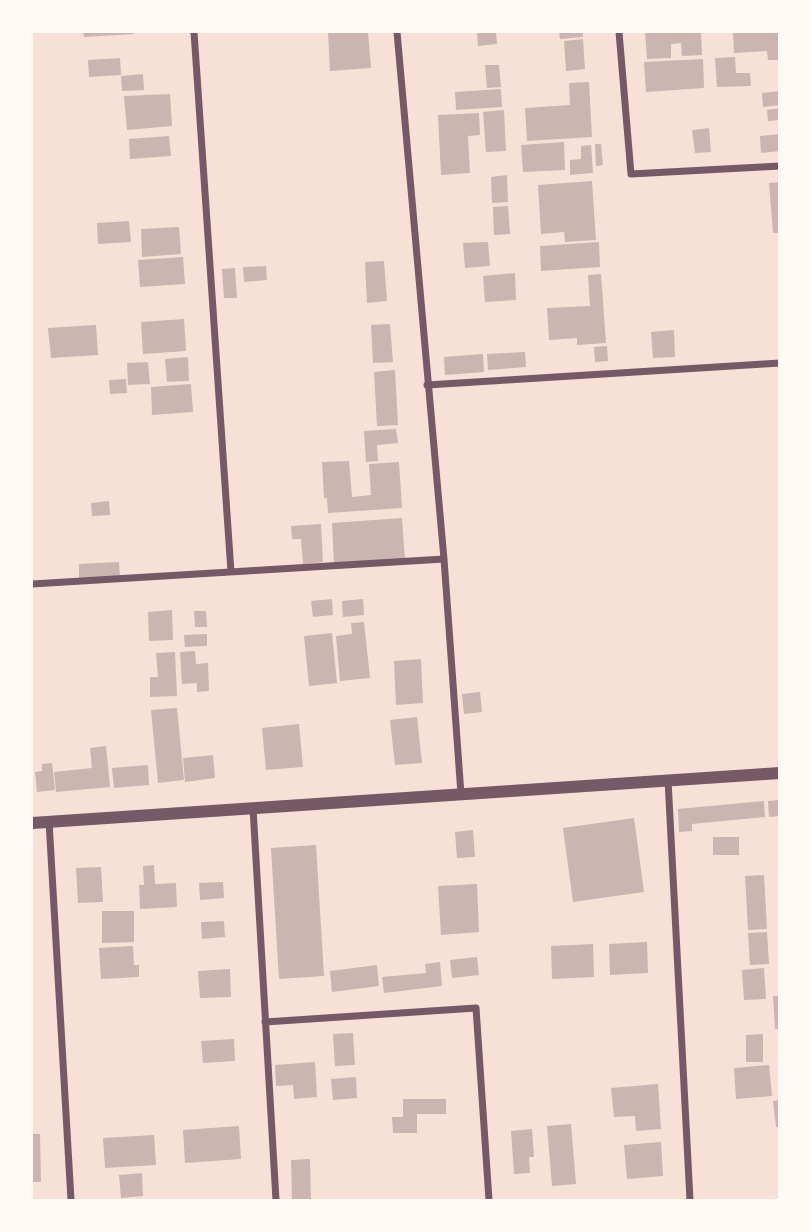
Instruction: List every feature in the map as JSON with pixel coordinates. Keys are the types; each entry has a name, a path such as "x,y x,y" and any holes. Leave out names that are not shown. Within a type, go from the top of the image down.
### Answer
{"street":[{"path":"194,32 232,572"},
{"path":"397,32 444,559 461,794"},
{"path":"619,32 631,174 779,166"},
{"path":"427,385 779,363"},
{"path":"32,584 444,559"},
{"path":"32,822 779,772"},
{"path":"668,780 690,1200"},
{"path":"253,808 276,1200"},
{"path":"49,821 71,1200"},
{"path":"265,1022 476,1007 489,1200"}],"building":[{"path":"83,32 134,32 134,34 84,37"},
{"path":"328,32 368,32 371,68 330,71"},
{"path":"477,32 496,32 497,44 478,46"},
{"path":"559,32 583,32 583,37 560,39"},
{"path":"645,32 701,32 702,55 682,56 681,43 671,44 671,58 647,59"},
{"path":"733,32 780,32 780,60 768,60 767,51 734,53"},
{"path":"583,39 585,69 566,71 564,41"},
{"path":"735,57 736,73 750,73 751,86 717,87 715,58"},
{"path":"120,58 121,75 89,77 88,60"},
{"path":"703,59 704,88 646,92 644,62"},
{"path":"485,65 499,65 501,87 487,88"},
{"path":"143,74 144,90 122,91 121,76"},
{"path":"589,82 592,137 527,141 525,108 570,105 569,83"},
{"path":"501,89 502,107 456,110 455,92"},
{"path":"780,91 780,105 763,107 762,93"},
{"path":"170,94 172,126 127,130 124,96"},
{"path":"780,108 780,120 768,121 767,110"},
{"path":"504,110 506,151 486,152 483,112"},
{"path":"479,113 480,135 468,136 470,173 441,175 438,115"},
{"path":"709,128 711,152 695,153 692,130"},
{"path":"780,134 780,151 761,153 760,136"},
{"path":"169,136 171,156 130,159 129,139"},
{"path":"564,142 565,170 523,172 521,145"},
{"path":"595,144 601,144 603,165 596,166"},
{"path":"591,145 593,173 570,175 570,160 581,159 581,146"},
{"path":"507,175 508,202 492,203 491,177"},
{"path":"592,181 596,240 565,242 564,232 541,234 538,185"},
{"path":"780,182 780,233 773,233 769,183"},
{"path":"508,206 510,234 494,235 493,207"},
{"path":"129,221 131,242 98,244 97,223"},
{"path":"179,227 181,254 142,257 141,229"},
{"path":"488,242 490,266 465,268 463,243"},
{"path":"599,242 600,267 541,271 540,246"},
{"path":"183,257 185,284 140,287 138,260"},
{"path":"384,261 387,301 367,303 365,262"},
{"path":"266,266 267,280 244,282 243,267"},
{"path":"235,268 237,298 224,298 222,269"},
{"path":"515,273 516,300 485,302 483,276"},
{"path":"601,274 606,343 577,345 577,338 549,340 547,308 590,306 588,275"},
{"path":"184,319 186,351 143,354 141,322"},
{"path":"390,324 393,362 373,363 371,325"},
{"path":"96,325 98,355 51,358 48,328"},
{"path":"674,330 675,357 653,358 651,332"},
{"path":"607,346 608,361 595,362 594,347"},
{"path":"525,352 526,367 488,370 487,354"},
{"path":"483,354 484,372 445,375 444,357"},
{"path":"188,357 189,381 167,382 165,359"},
{"path":"148,362 150,384 128,385 127,363"},
{"path":"395,370 398,425 377,426 374,372"},
{"path":"126,379 127,393 110,394 109,380"},
{"path":"191,384 193,412 152,415 151,387"},
{"path":"396,429 398,443 377,445 378,461 366,462 364,431"},
{"path":"349,461 352,497 371,495 369,464 399,462 402,508 328,513 327,498 324,498 322,462"},
{"path":"109,501 110,515 92,516 91,503"},
{"path":"402,518 405,560 334,564 332,523"},
{"path":"321,524 323,562 303,564 301,539 292,539 291,526"},
{"path":"119,562 120,577 79,579 79,564"},
{"path":"332,599 333,615 313,617 311,601"},
{"path":"363,599 364,615 343,617 342,601"},
{"path":"172,610 173,640 149,641 148,612"},
{"path":"194,611 206,611 207,627 195,627"},
{"path":"364,622 370,678 340,681 336,636 352,634 351,623"},
{"path":"332,633 337,683 309,686 304,636"},
{"path":"207,634 207,646 185,647 184,635"},
{"path":"195,651 196,664 208,663 209,691 197,692 197,683 182,684 180,652"},
{"path":"175,652 177,696 150,697 150,677 158,677 156,653"},
{"path":"421,659 423,703 396,705 394,661"},
{"path":"480,692 482,712 464,714 462,694"},
{"path":"177,708 184,780 158,783 151,710"},
{"path":"417,717 422,763 395,765 390,720"},
{"path":"299,724 303,767 266,770 262,728"},
{"path":"106,746 110,787 56,792 54,772 92,768 90,748"},
{"path":"213,755 215,778 185,782 183,758"},
{"path":"52,763 55,790 37,792 35,772 42,771 42,764"},
{"path":"148,765 149,785 114,788 112,768"},
{"path":"779,800 780,816 769,817 768,801"},
{"path":"764,801 765,817 692,824 692,831 679,832 678,809"},
{"path":"634,818 644,892 573,902 563,828"},
{"path":"473,830 475,857 457,858 455,832"},
{"path":"713,837 739,837 739,855 713,855"},
{"path":"316,845 324,976 279,979 271,848"},
{"path":"154,865 155,884 176,883 177,907 140,909 139,885 144,885 143,866"},
{"path":"101,867 103,902 78,903 76,868"},
{"path":"764,875 767,929 748,930 745,876"},
{"path":"223,882 224,898 200,900 199,883"},
{"path":"477,884 479,932 441,935 438,886"},
{"path":"102,911 134,911 134,942 102,943"},
{"path":"224,921 225,937 202,939 201,922"},
{"path":"767,932 769,964 750,965 748,933"},
{"path":"647,942 648,973 610,975 609,944"},
{"path":"593,944 594,977 552,979 551,946"},
{"path":"133,946 134,965 139,965 139,977 101,979 99,948"},
{"path":"477,957 479,975 452,978 450,960"},
{"path":"440,962 442,986 384,993 382,977 426,973 425,964"},
{"path":"377,965 379,986 332,992 330,971"},
{"path":"764,968 766,999 744,1000 742,970"},
{"path":"230,969 231,997 200,998 198,971"},
{"path":"773,996 780,996 780,1029 775,1029"},
{"path":"353,1033 355,1065 335,1066 333,1034"},
{"path":"763,1034 763,1062 746,1062 746,1035"},
{"path":"234,1039 235,1061 203,1063 201,1041"},
{"path":"315,1062 317,1097 294,1099 293,1085 276,1086 275,1065"},
{"path":"769,1065 772,1096 736,1099 734,1068"},
{"path":"356,1077 357,1098 333,1100 331,1079"},
{"path":"658,1084 661,1129 636,1131 635,1116 614,1117 611,1088"},
{"path":"403,1099 446,1099 446,1114 417,1114 417,1133 393,1133 392,1117 403,1117"},
{"path":"780,1100 780,1127 776,1127 773,1101"},
{"path":"571,1124 576,1184 552,1186 547,1126"},
{"path":"239,1126 241,1159 185,1163 183,1130"},
{"path":"532,1129 534,1157 529,1157 530,1173 514,1174 511,1131"},
{"path":"32,1134 40,1134 41,1182 32,1182"},
{"path":"154,1135 156,1165 105,1168 103,1138"},
{"path":"661,1142 663,1176 627,1179 624,1145"},
{"path":"310,1159 311,1200 292,1200 291,1160"},
{"path":"142,1173 143,1196 121,1198 119,1175"}]}
